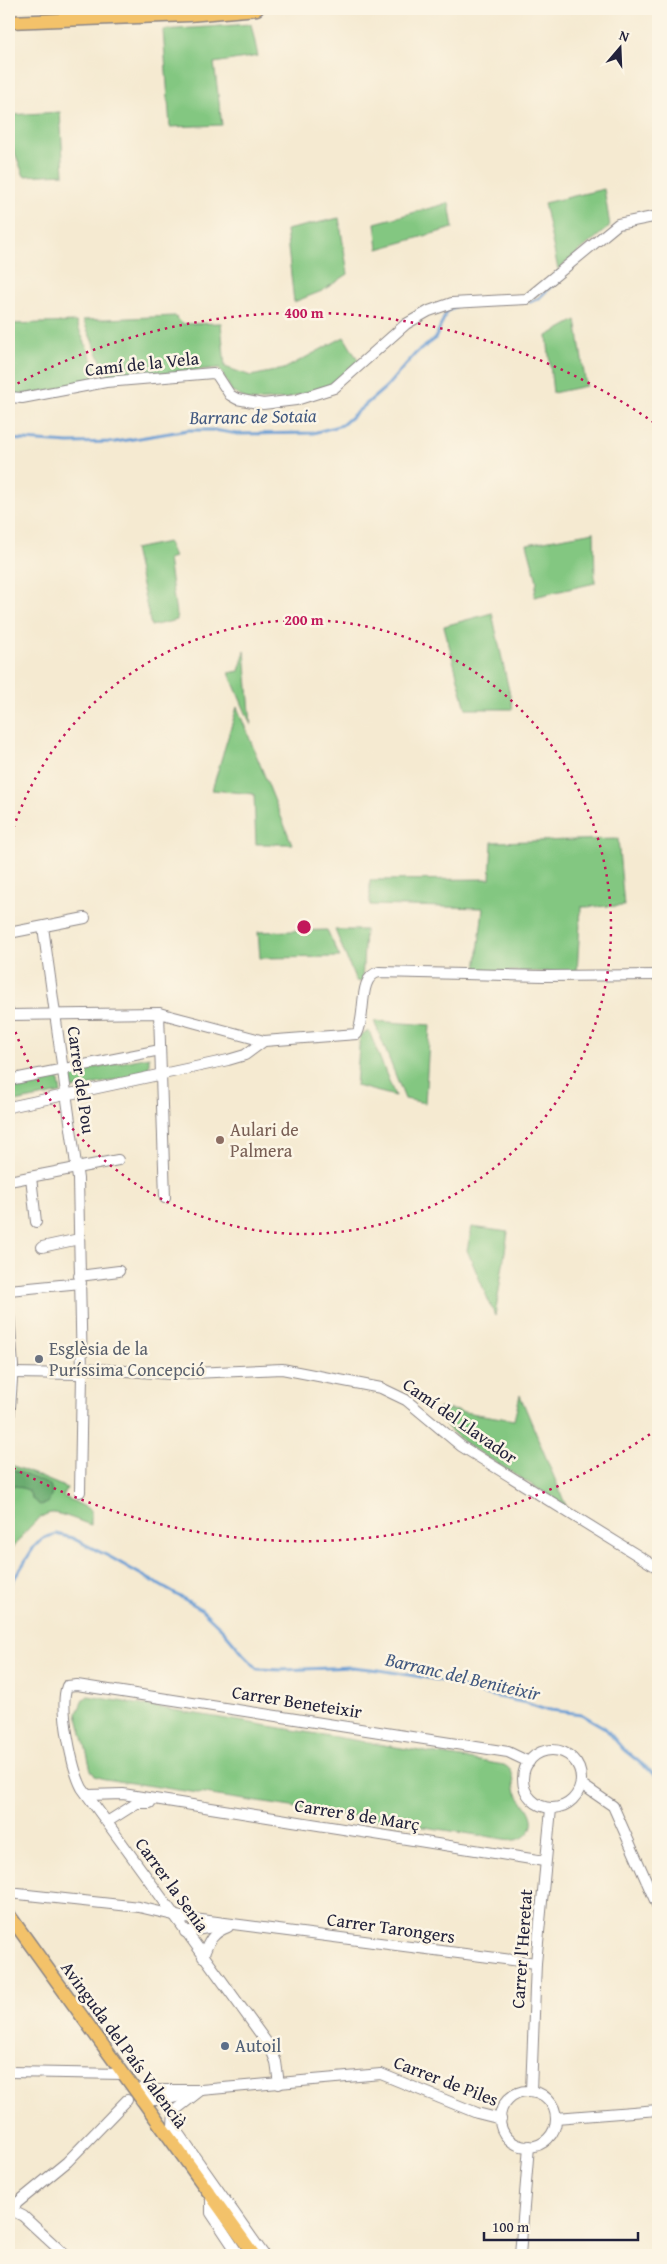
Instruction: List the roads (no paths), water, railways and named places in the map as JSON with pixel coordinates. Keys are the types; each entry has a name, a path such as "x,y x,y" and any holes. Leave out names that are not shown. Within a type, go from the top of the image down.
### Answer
{"main road":[{"path":"9,22 189,15 257,9"},
{"name":"Avinguda del País Valencià","path":"9,1915 254,2255"}],"street":[{"name":"Camí de la Vela","path":"9,397 22,398 106,382 213,373 217,375 228,392 237,399 263,404 296,400 334,388 406,324 429,311 452,303 527,299 618,224 658,216"},
{"path":"9,933 85,918"},
{"name":"Carrer del Pou","path":"43,927 77,1168 82,1371 80,1492"},
{"path":"9,1015 159,1013 264,1041 357,1034 362,1024 366,981 371,975 380,972 543,976 658,975"},
{"path":"159,1013 165,1198"},
{"path":"9,1107 236,1058 253,1050 264,1041"},
{"path":"9,1080 160,1050"},
{"path":"9,1181 118,1160"},
{"path":"31,1177 36,1222"},
{"path":"42,1247 79,1240"},
{"path":"9,1290 80,1280 119,1271"},
{"path":"9,1315 9,1421"},
{"name":"Camí del Llavador","path":"10,1377 82,1371 170,1374 282,1369 381,1388 406,1400 461,1446 658,1568"},
{"name":"Carrer Beneteixir","path":"63,1695 67,1686 77,1685 508,1752 529,1762"},
{"name":"Carrer la Senia","path":"63,1695 77,1779 172,1914 270,2047 276,2062 280,2084"},
{"path":"560,1751 574,1760 579,1768 581,1784 579,1792 567,1805 550,1809 542,1807 528,1796 523,1778 529,1762 543,1752 560,1751"},
{"path":"581,1784 613,1806 658,1907"},
{"name":"Carrer 8 de Març","path":"88,1795 123,1794 544,1861"},
{"name":"Carrer 8 de Març","path":"107,1822 137,1803 166,1802"},
{"name":"Carrer l'Heretat","path":"531,2091 536,1963 550,1809"},
{"name":"Carrer Tarongers","path":"9,1893 139,1907 186,1918 536,1963"},
{"name":"Carrer Tarongers","path":"185,1932 209,1926 241,1924"},
{"name":"Carrer Tarongers","path":"203,1957 207,1946 217,1931 241,1924"},
{"path":"9,2072 123,2074"},
{"name":"Carrer de Piles","path":"133,2088 147,2090 201,2090 381,2074 477,2113 501,2119"},
{"name":"Carrer de Piles","path":"141,2100 164,2100 201,2090"},
{"name":"Avinguda del País Valencià","path":"201,2090 174,2111 174,2126 264,2255"},
{"path":"531,2091 539,2093 549,2100 556,2118 551,2135 537,2145 529,2146 515,2143 509,2138 504,2133 501,2119 502,2110 507,2101 514,2095 531,2091"},
{"path":"65,2255 51,2241 11,2209 68,2162 127,2100"},
{"path":"556,2118 658,2110"},
{"path":"521,2255 529,2146"},
{"name":"Avinguda del País Valencià","path":"211,2195 210,2206 216,2224 239,2255"}],"waterway":[{"name":"Barranc de Sotaia","path":"530,302 539,298 564,274"},
{"name":"Barranc de Sotaia","path":"9,439 69,443 115,442 188,430 214,430 238,434 313,433 342,425 386,387 416,353 435,339 447,311 455,307"},
{"name":"Barranc del Beniteixir","path":"9,1587 34,1547 43,1538 56,1534 72,1538 110,1557 200,1608 223,1630 258,1669 282,1670 352,1667 379,1670 439,1680 543,1709 581,1714 605,1728 623,1749 658,1777"}],"place":[{"name":"Aulari de Palmera","path":"220,1140"},
{"name":"Esglèsia de la Puríssima Concepció","path":"39,1359"},
{"name":"Autoil","path":"225,2046"}]}
